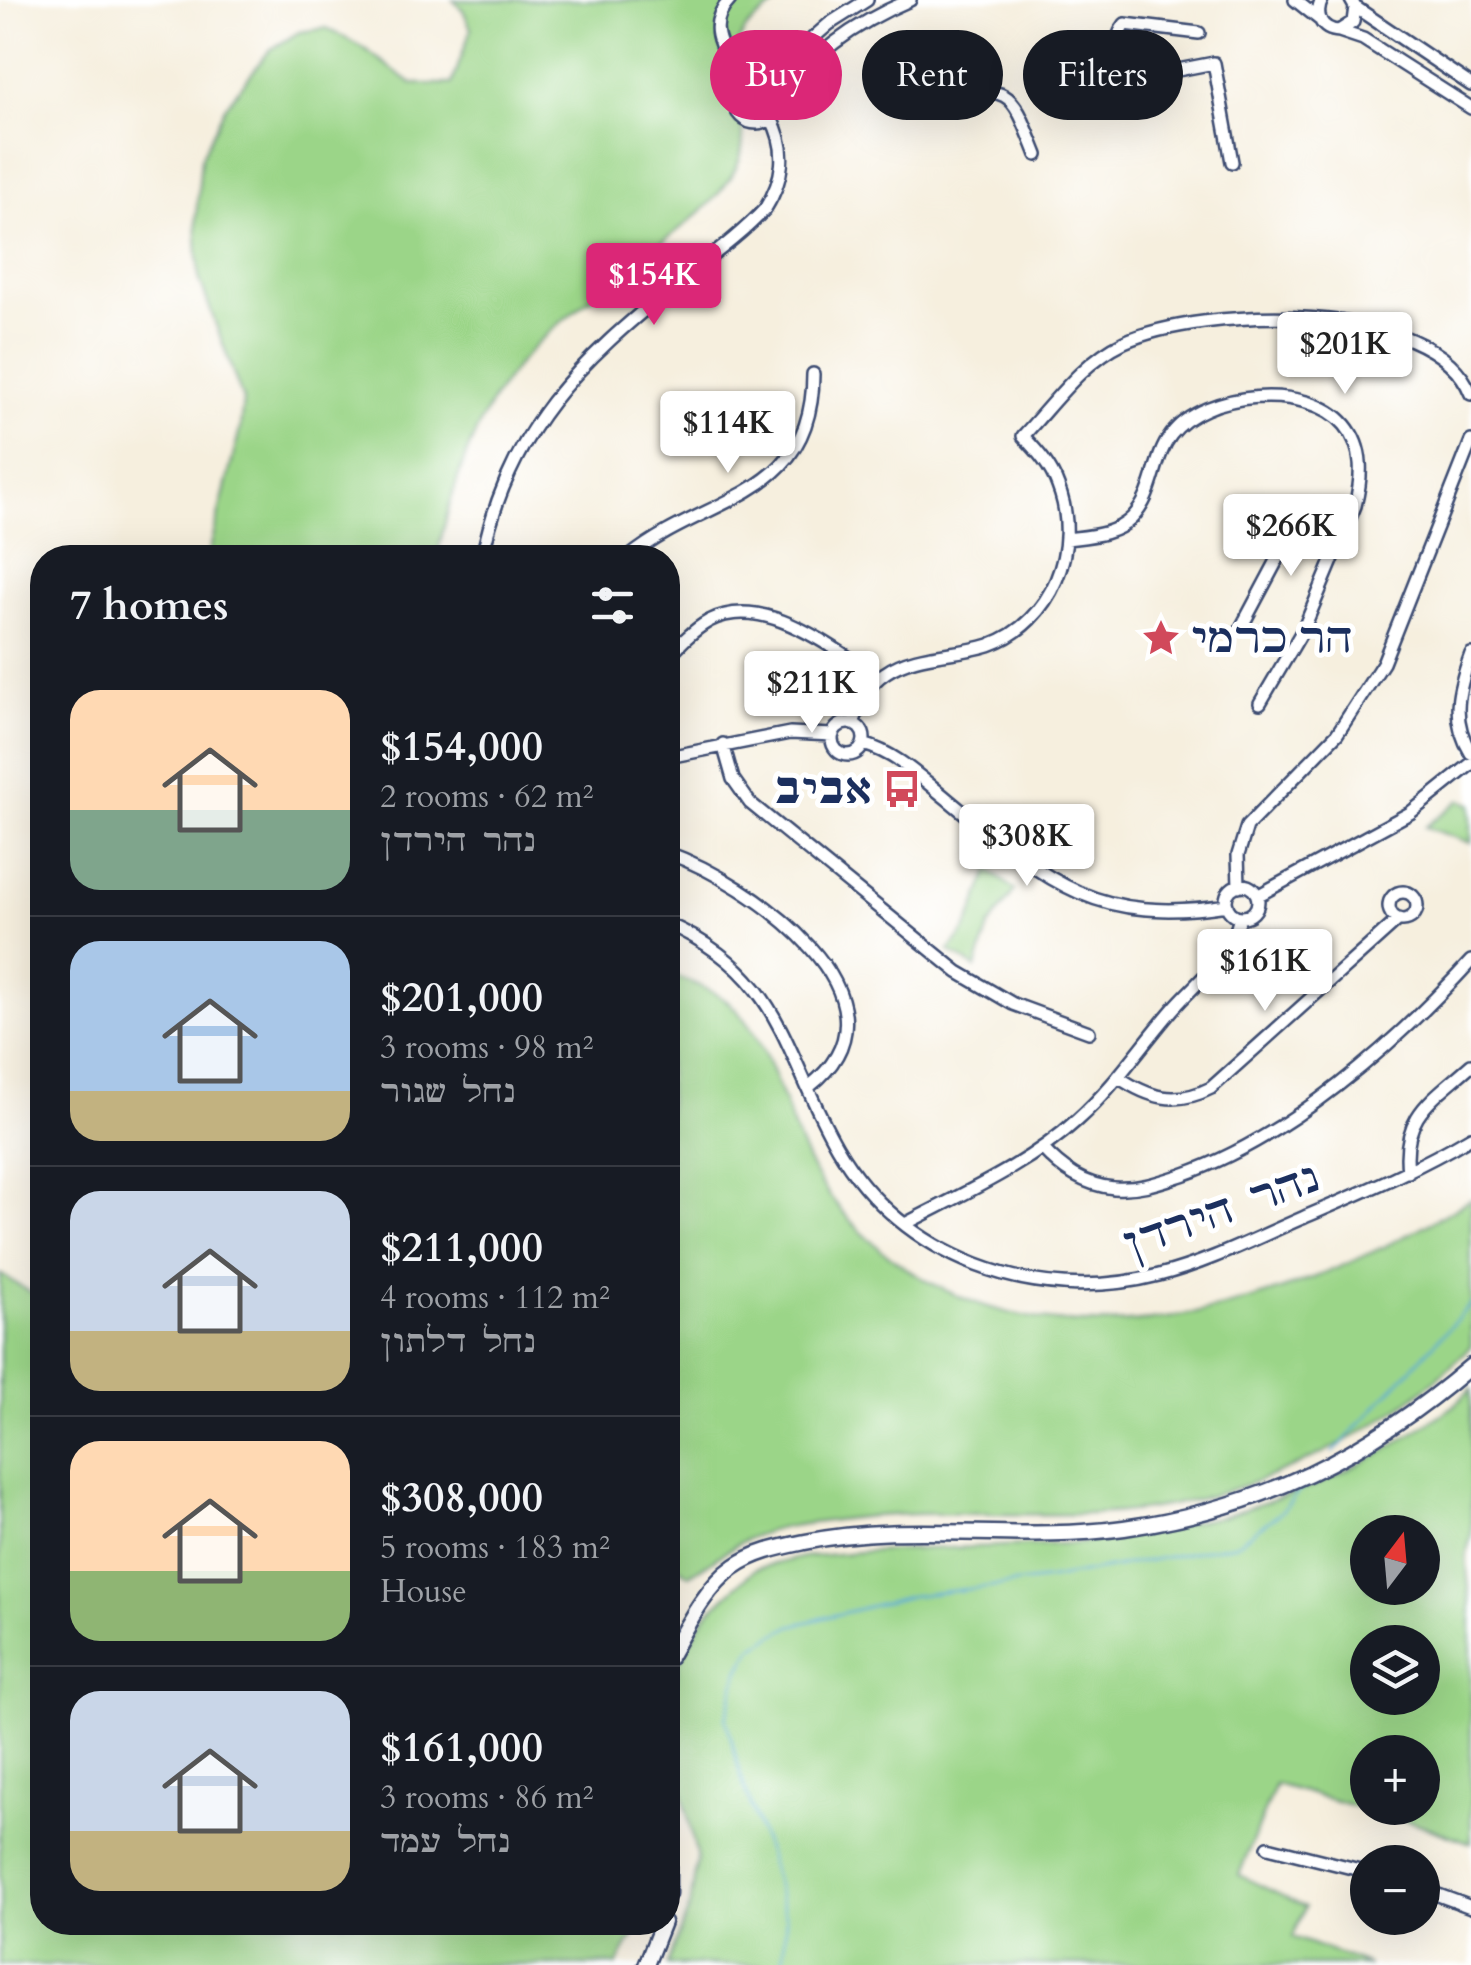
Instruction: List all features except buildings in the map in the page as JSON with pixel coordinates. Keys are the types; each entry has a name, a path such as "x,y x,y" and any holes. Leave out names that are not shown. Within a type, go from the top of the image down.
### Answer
{"main road":[{"path":"680,1638 695,1612 732,1568 772,1548 862,1532 1074,1532 1125,1528 1243,1502 1344,1458 1385,1434 1471,1366"},
{"path":"646,1965 661,1935"}],"street":[{"path":"716,30 716,18 730,0"},
{"path":"821,30 867,0"},
{"path":"842,37 910,0"},
{"path":"1295,0 1326,28 1363,39 1471,108"},
{"path":"1320,20 1318,8 1322,0"},
{"path":"1339,30 1353,22 1353,4"},
{"path":"1353,4 1471,85"},
{"path":"1200,33 1125,24 1120,29 1116,56 1126,80 1214,64 1232,162"},
{"path":"1003,95 1018,108 1037,155"},
{"path":"485,545 515,457 558,392 616,332 766,209 783,164 780,135 772,120"},
{"path":"853,724 868,689 880,677 909,662 992,644 1038,612 1053,590 1063,565 1066,512 1044,459 1023,436 1098,357 1132,339 1185,325 1289,317 1356,324 1430,348 1452,364 1471,394"},
{"path":"648,545 684,521 763,481 787,461 810,418 813,374"},
{"path":"1067,539 1106,533 1133,517 1146,498 1164,446 1176,428 1193,415 1222,404 1282,398 1323,408 1345,425 1362,467 1360,485 1344,536 1304,628 1260,704"},
{"path":"1239,886 1238,855 1247,826 1337,734 1383,663 1471,441"},
{"path":"1242,626 1290,536 1309,529 1344,536"},
{"path":"680,646 710,620 732,613 757,613 784,622 880,677"},
{"path":"1471,654 1458,694 1456,715 1471,753"},
{"path":"833,735 841,726 853,724"},
{"path":"853,724 862,732 864,744"},
{"path":"680,754 790,733 833,735"},
{"path":"833,735 835,747 844,754 856,753 864,744"},
{"path":"723,744 736,784 755,808 938,957 1014,1004 1089,1032"},
{"path":"864,744 894,756 1030,867 1084,896 1140,910 1227,904"},
{"path":"1257,896 1410,813 1471,764"},
{"path":"680,857 717,874 766,905 801,938 833,978 844,1008 844,1036 834,1064 810,1086"},
{"path":"1239,886 1249,887 1257,896 1254,912 1240,917 1227,904 1229,893 1239,886"},
{"path":"906,1224 1042,1148 1079,1119 1224,956 1236,935 1240,917"},
{"path":"1118,1077 1139,1091 1168,1099 1189,1097 1211,1088 1400,919"},
{"name":"נהר הירדן","path":"680,931 719,953 757,990 786,1034 838,1148 891,1213 926,1240 965,1262 1008,1277 1056,1285 1106,1285 1160,1275 1216,1255 1408,1172 1471,1137"},
{"path":"1042,1148 1056,1164 1078,1178 1113,1188 1147,1186 1219,1160 1271,1134 1321,1098 1471,961"},
{"path":"1408,1172 1407,1141 1414,1120 1471,1065"},
{"path":"1268,1848 1350,1868"},
{"path":"1440,1896 1471,1908"}],"green space":[{"path":"453,0 783,0 746,30 710,30 710,120 742,120 743,132 742,150 728,181 697,215 558,325 511,373 469,447 440,545 211,545 240,429 243,400 199,278 196,218 201,158 225,107 270,50 299,32 327,28 362,47 413,84 452,84 471,29 463,10"},
{"path":"1460,800 1471,804 1471,843 1425,827"},
{"path":"989,870 1015,890 989,927 976,968 949,951 967,928"},
{"path":"680,978 715,994 743,1018 766,1057 810,1165 855,1226 914,1273 982,1305 1052,1320 1125,1322 1198,1312 1271,1293 1341,1266 1471,1199 1471,1346 1392,1413 1297,1465 1247,1485 1143,1510 894,1515 772,1530 745,1540 689,1575 680,1569"},
{"path":"0,1274 30,1292 30,1935 633,1935 617,1965 0,1965"},
{"path":"1471,1389 1471,1535 1466,1556 1471,1614 1471,1843 1421,1825 1440,1825 1440,1735 1350,1735 1350,1805 1275,1784 1239,1875 1305,1907 1293,1937 1369,1965 667,1965 690,1906 697,1859 680,1779 680,1661 705,1615 755,1569 803,1557 871,1551 1081,1543 1224,1516 1317,1485 1383,1452 1454,1406"}],"waterway":[{"path":"1333,1453 1471,1304"},
{"path":"783,1965 786,1918 726,1718 739,1671 753,1647 791,1626 911,1596 1051,1579 1236,1544 1279,1514 1308,1481"}],"place":[{"name":"הר כרמי","path":"1161,638"},
{"name":"אביב","path":"902,789"}]}
